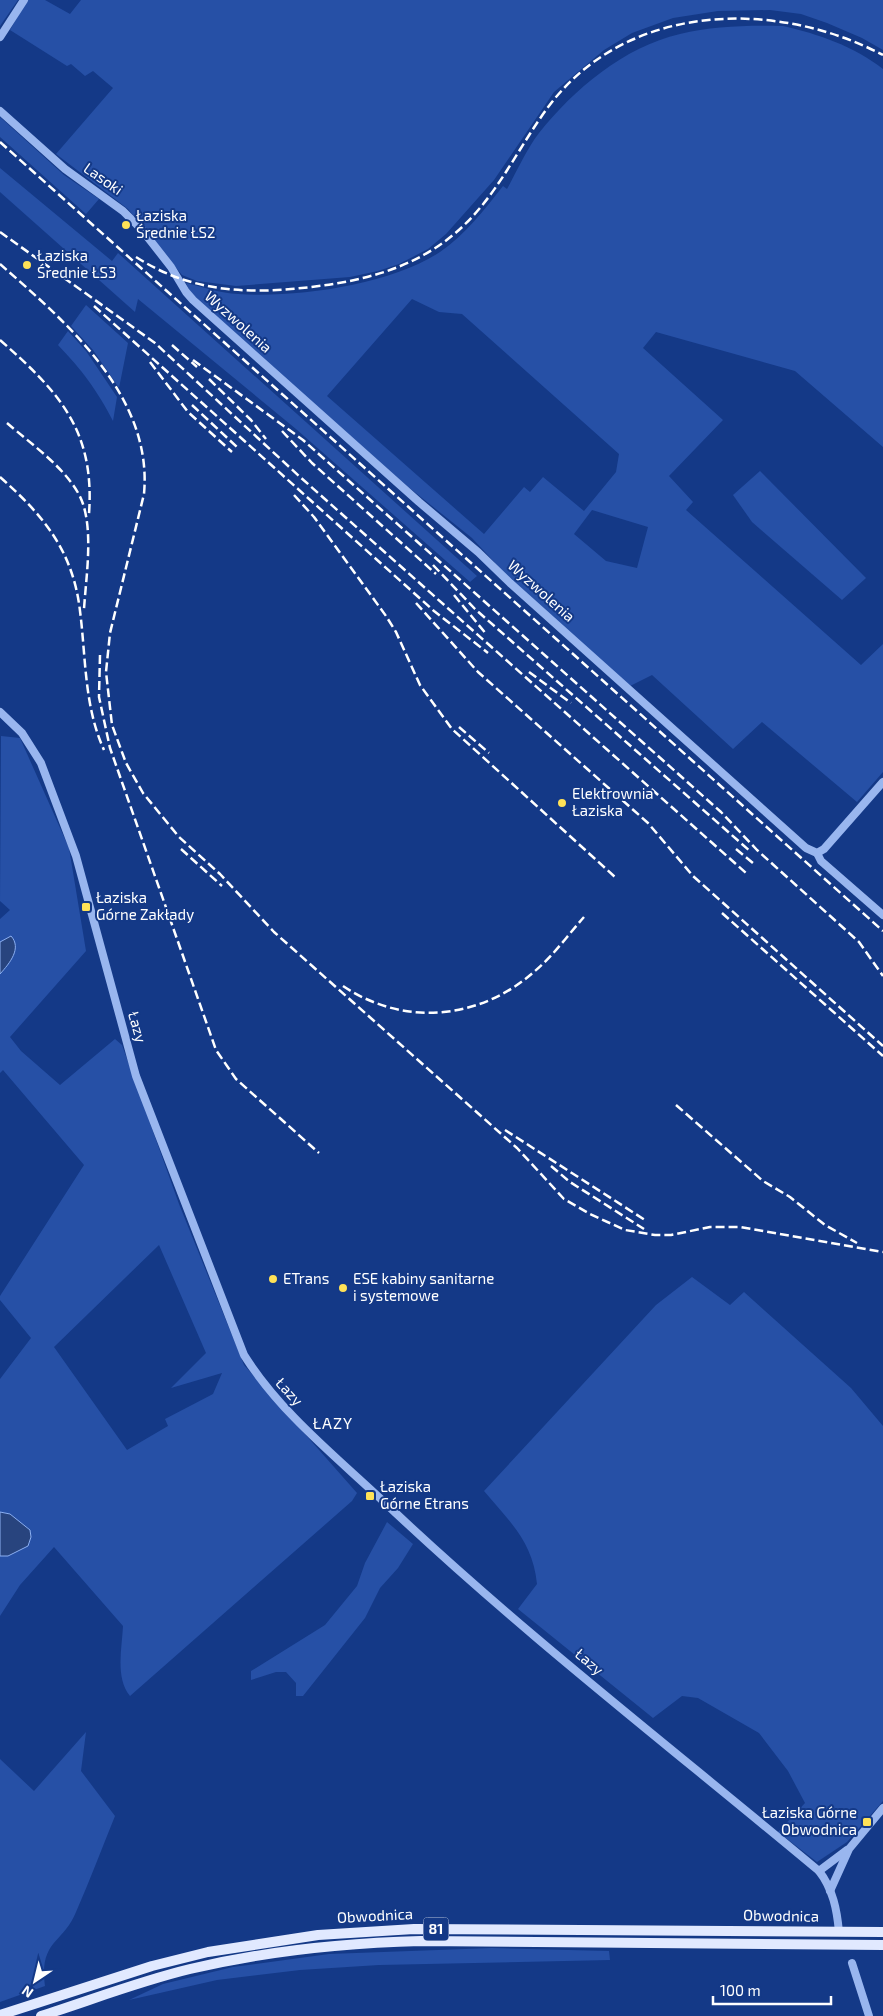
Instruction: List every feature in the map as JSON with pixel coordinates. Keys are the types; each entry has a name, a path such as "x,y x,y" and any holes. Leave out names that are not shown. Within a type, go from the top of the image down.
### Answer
{"main road":[{"name":"Obwodnica","path":"0,2015 152,1966 208,1952 318,1935 422,1928 883,1932"},
{"name":"Obwodnica","path":"46,2015 189,1969 279,1952 354,1944 421,1941 883,1945"}],"street":[{"path":"0,37 24,0"},
{"name":"Lasoki","path":"0,111 65,169 123,210 142,230 180,279"},
{"name":"Wyzwolenia","path":"180,279 186,292 193,300 419,502 478,552 510,583 806,848 817,853 821,861 883,915"},
{"name":"Łazy","path":"0,712 22,733 42,763 76,856 136,1076 244,1355 260,1380 304,1427 419,1535 489,1597 819,1871 830,1891 837,1912 839,1932"},
{"path":"817,853 824,849 883,782"},
{"path":"819,1871 849,1849 883,1808"},
{"path":"830,1891 849,1849"},
{"path":"852,1963 869,2016"}],"shaded area":[{"path":"0,0 18,0 0,26"},
{"path":"27,0 45,0 70,14 81,0 883,0 883,50 862,38 801,14 770,10 718,11 673,18 632,33 604,50 554,92 494,180 446,234 428,249 399,264 350,277 236,286 197,281 182,275 128,209 56,154 113,88 93,71 85,76 71,64 67,66 10,30"},
{"path":"744,26 783,26 822,37 848,47 883,69 883,447 795,371 656,332 643,348 723,420 669,476 693,502 686,510 861,665 883,644 883,772 857,802 762,722 733,749 652,675 630,686 511,580 472,538 407,486 211,313 189,290 186,283 231,293 287,294 342,287 396,273 440,252 458,237 503,186 507,189 534,140 553,117 584,86 620,59 659,40 692,31","holes":["412,299 439,312 462,314 619,454 616,472 584,511 543,477 530,492 524,487 484,534 327,396","592,510 648,527 637,568 606,561 574,534"]},
{"path":"0,117 64,175 99,199 86,214 0,137"},
{"path":"0,168 112,261 118,253 477,576 470,582 296,429 138,299 135,312 0,192"},
{"path":"86,305 128,343 119,388 93,350 71,326"},
{"path":"68,331 86,351 117,397 113,421 88,381 58,345"},
{"path":"760,471 866,578 842,600 752,522 733,495"},
{"path":"1,736 20,738 69,848 86,951 10,1037 21,1051 60,1085 115,1039 122,1045 179,1204 244,1365 357,1493 352,1501 130,1696 122,1681 120,1662 123,1626 54,1547 20,1585 0,1616 0,1556 8,1556 30,1530 10,1514 0,1512 0,1379 31,1338 0,1300 0,1296 84,1165 3,1070 0,1073 0,919 10,910 0,901","holes":["159,1245 206,1353 171,1388 222,1373 213,1394 165,1419 168,1426 127,1450 54,1347"]},
{"path":"11,936 14,941 15,950 11,960 0,974 0,942"},
{"path":"692,1277 730,1305 744,1292 851,1388 883,1426 883,1801 847,1842 817,1862 778,1832 805,1803 788,1771 759,1733 698,1698 682,1696 653,1718 518,1609 537,1584 535,1569 531,1556 519,1533 484,1491 656,1305"},
{"path":"0,1512 10,1514 30,1530 31,1537 28,1546 8,1556 0,1556"},
{"path":"387,1522 413,1544 398,1568 380,1588 365,1618 303,1696 296,1696 296,1683 286,1672 276,1672 251,1680 251,1671 325,1625 357,1586 365,1563"},
{"path":"86,1732 81,1771 115,1816 76,1912 65,1931 53,1944 45,1960 45,1986 0,2002 0,1759 34,1791"},
{"path":"492,1948 609,1951 610,1960 379,1965 300,1970 217,1980 129,2000 163,1984 233,1967 329,1954"}],"railway":[{"path":"136,257 173,276 191,282 230,289 250,290 313,287 356,280 416,259 453,235 468,221 495,189 552,102 585,69 623,44 664,28 708,20 753,19 798,25 842,37 883,55"},
{"path":"0,142 883,931"},
{"path":"0,232 155,343 299,476 746,873"},
{"path":"0,264 52,311 100,364 120,394 135,425 143,458 144,494 110,633 106,672 112,725 126,763 143,793 179,837 220,874 274,932 517,1148 564,1199 590,1214 625,1230 655,1235 671,1235 710,1227 740,1227 883,1252"},
{"path":"94,306 434,611 488,653"},
{"path":"0,340 40,377 69,415 79,436 86,459 89,485 89,514"},
{"path":"172,345 197,367"},
{"path":"193,360 303,440 721,812 757,850 859,942 883,976"},
{"path":"150,362 188,412 232,452"},
{"path":"209,379 251,420 266,439"},
{"path":"192,405 237,447"},
{"path":"7,423 61,470 78,492 83,504 88,529 84,609"},
{"path":"282,431 312,463 436,574"},
{"path":"0,477 16,491 43,521 54,536 71,570 80,611 89,699 97,733 104,750"},
{"path":"294,495 314,517 386,616 396,632 420,685 452,729 615,877"},
{"path":"433,565 475,609 751,852"},
{"path":"454,595 487,635"},
{"path":"416,603 478,672 648,823 693,876 883,1046"},
{"path":"100,655 99,697 110,748 216,1050 236,1079 319,1153"},
{"path":"529,672 571,703"},
{"path":"459,727 489,753"},
{"path":"181,849 222,886"},
{"path":"736,849 754,864"},
{"path":"722,913 883,1056"},
{"path":"343,986 367,999 391,1008 416,1012 441,1012 466,1008 490,1000 513,987 535,971 584,917"},
{"path":"676,1105 763,1181 790,1197 825,1225 857,1243"},
{"path":"505,1130 645,1220"},
{"path":"551,1166 570,1182 644,1229"}],"place":[{"name":"Łaziska Średnie ŁS2","path":"126,225"},
{"name":"Łaziska Średnie ŁS3","path":"27,265"},
{"name":"Elektrownia Łaziska","path":"562,803"},
{"name":"Łaziska Górne Zakłady","path":"86,907"},
{"name":"ETrans","path":"273,1279"},
{"name":"ESE kabiny sanitarne i systemowe","path":"343,1288"},
{"name":"Łaziska Górne Etrans","path":"370,1496"},
{"name":"Łaziska Górne Obwodnica","path":"867,1822"}],"district":[{"name":"ŁAZY","path":"333,1423"}]}
